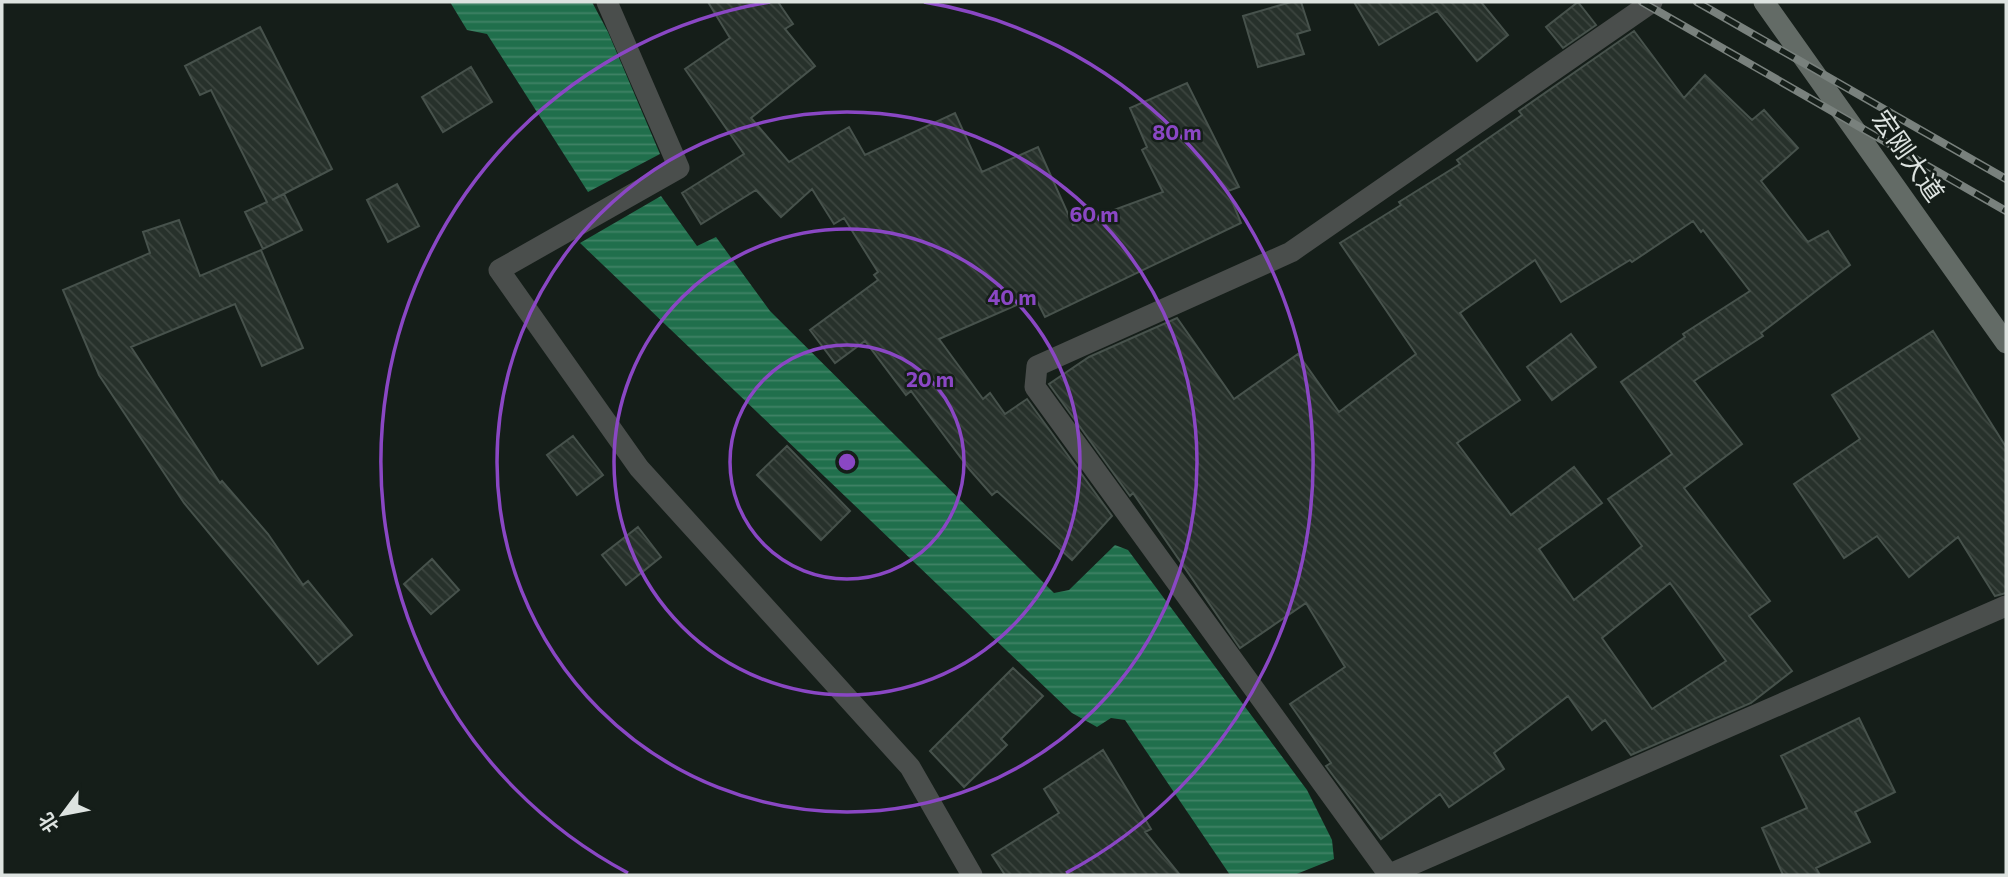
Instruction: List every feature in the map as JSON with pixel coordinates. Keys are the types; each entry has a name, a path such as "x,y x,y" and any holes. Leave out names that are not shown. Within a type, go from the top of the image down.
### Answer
{"street":[{"path":"607,2 679,168 499,271 639,468 910,767 972,875"},
{"path":"1652,2 1291,252 1037,366 1034,387 1388,875 2006,606"},
{"name":"宏刚大道","path":"1764,2 2006,343"}],"shaded area":[{"path":"450,2 592,2 608,32 660,154 588,192 487,34 467,30"},
{"path":"661,196 697,246 716,237 770,311 1054,593 1069,590 1115,545 1128,550 1307,790 1332,840 1334,859 1294,875 1230,875 1125,720 1111,718 1097,727 1072,713 580,243"}],"building":[{"path":"708,2 778,2 793,24 785,29 815,66 751,118 789,162 849,127 865,155 955,113 982,172 1038,147 1073,225 1163,192 1142,150 1147,147 1130,108 1187,83 1239,187 1228,191 1241,223 1045,317 1035,297 939,339 983,399 990,393 1005,414 1027,399 1112,516 1072,560 997,491 992,495 911,391 906,395 865,341 835,363 810,330 878,280 874,275 878,272 844,218 834,224 812,189 781,217 756,190 701,224 682,193 744,154 685,69 730,38"},
{"path":"1291,2 1301,2 1310,30 1297,34 1304,54 1258,67 1243,16"},
{"path":"1354,2 1481,2 1508,35 1477,61 1437,11 1379,45"},
{"path":"1578,2 1596,25 1563,48 1546,27"},
{"path":"260,27 332,169 272,200 284,194 302,230 263,249 245,212 267,202 211,90 200,95 185,66"},
{"path":"1634,31 1684,98 1705,75 1752,120 1764,110 1798,148 1761,181 1808,242 1828,231 1850,265 1761,333 1763,336 1694,381 1742,444 1684,488 1770,601 1749,616 1792,671 1751,703 1631,755 1605,720 1592,730 1568,696 1494,753 1504,769 1449,807 1440,794 1381,839 1326,766 1331,763 1290,704 1345,667 1306,603 1240,648 1133,493 1130,496 1049,384 1089,357 1177,318 1234,399 1298,354 1339,412 1416,354 1340,243 1460,164 1457,160 1522,115 1519,111","holes":["1693,221 1750,291 1683,334 1685,337 1621,382 1672,454 1608,499 1642,546 1574,600 1539,549 1602,503 1574,467 1511,515 1457,443 1520,400 1460,313 1535,260 1561,302 1630,260 1632,262","1670,583 1726,661 1652,709 1602,638"]},
{"path":"471,67 492,102 443,132 422,97"},
{"path":"397,184 419,226 388,242 367,200"},
{"path":"179,220 200,276 261,250 303,348 262,366 235,304 131,347 220,483 222,481 268,534 303,585 308,581 352,635 318,664 184,503 99,375 63,290 150,253 143,232"},
{"path":"1933,331 2006,447 2006,593 1995,596 1958,537 1909,577 1877,536 1844,558 1794,484 1860,439 1832,395"},
{"path":"1571,334 1596,367 1552,400 1527,367"},
{"path":"573,436 603,475 577,495 547,455"},
{"path":"787,446 850,511 821,540 757,475"},
{"path":"638,527 661,557 626,585 602,555"},
{"path":"432,559 459,590 431,614 404,584"},
{"path":"1013,668 1043,696 1001,739 1007,745 964,787 930,751"},
{"path":"1859,718 1895,792 1855,812 1870,842 1816,868 1820,875 1783,875 1762,828 1807,808 1781,756"},
{"path":"1103,750 1151,829 1145,832 1180,875 1005,875 992,855 1059,813 1044,789"}],"railway":[{"path":"1642,2 2006,211"},
{"path":"1697,2 2006,179"}]}
